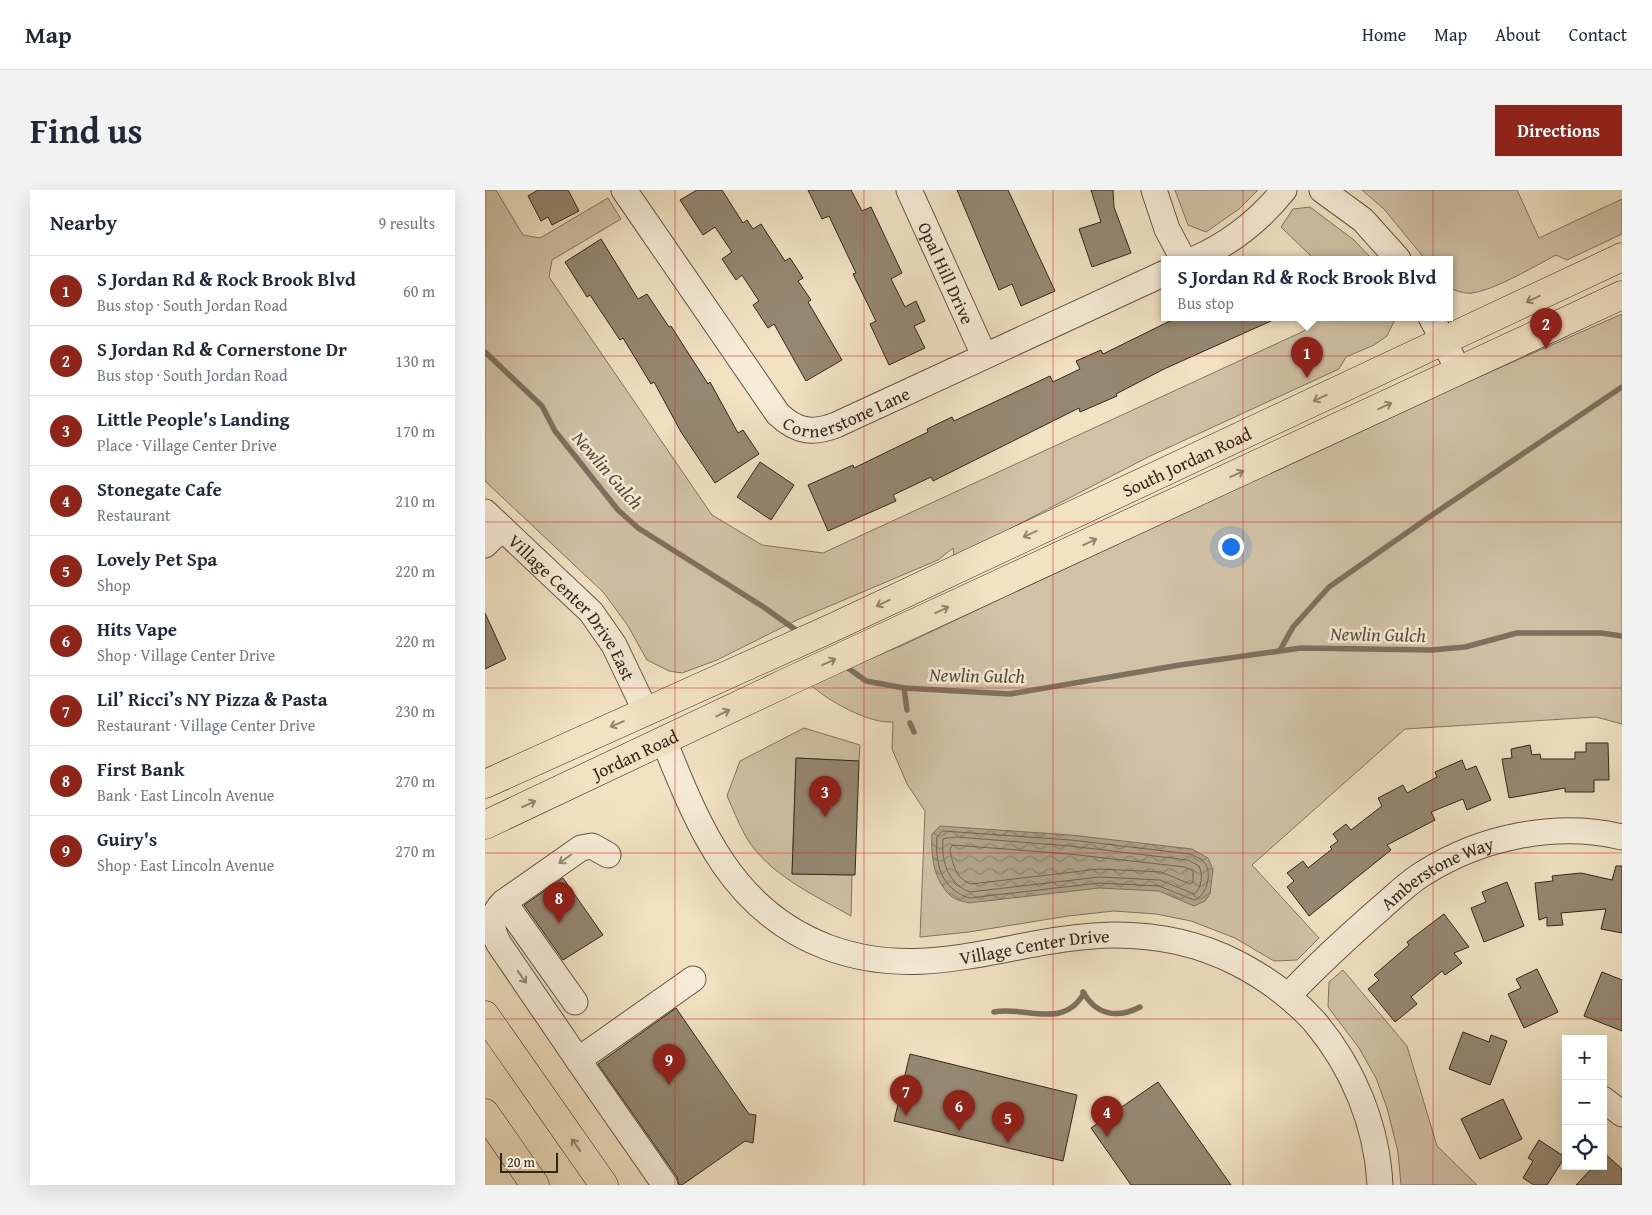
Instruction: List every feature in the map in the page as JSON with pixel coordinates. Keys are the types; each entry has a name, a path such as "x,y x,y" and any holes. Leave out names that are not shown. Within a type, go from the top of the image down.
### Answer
{"main road":[{"name":"South Jordan Road","path":"751,664 852,618 1437,329 1622,257"},
{"name":"South Jordan Road","path":"785,683 1622,295"},
{"name":"Jordan Road","path":"485,784 589,735 646,712 751,664"},
{"name":"Jordan Road","path":"485,825 785,683"},
{"path":"663,741 675,724 690,710 704,686"},
{"path":"485,1015 604,1185"},
{"path":"485,1113 535,1185"}],"street":[{"name":"Cornerstone Lane","path":"624,190 775,410 796,428 810,431 826,429 1161,275"},
{"name":"Opal Hill Drive","path":"909,190 984,355"},
{"path":"1154,190 1164,220 1182,256"},
{"path":"1201,256 1225,245 1244,231 1284,190"},
{"path":"1322,190 1363,220 1395,256"},
{"path":"1437,329 1459,372"},
{"name":"Village Center Drive East","path":"491,529 563,585 597,620 614,645 646,712"},
{"name":"Village Center Drive","path":"663,741 691,807 715,854 736,882 775,918 826,946 878,959 925,962 1082,938 1114,935 1156,938 1199,948 1226,957 1251,970 1288,996 1321,1029 1340,1057 1357,1089 1373,1137 1380,1185"},
{"name":"Amberstone Way","path":"1288,996 1351,934 1409,884 1423,873 1459,854 1493,842 1541,832 1591,832 1622,838"},
{"path":"608,855 592,846 581,848 500,905 492,921 495,937 564,1010 579,1060 665,1185"},
{"path":"579,1060 693,979"},
{"path":"1607,1102 1622,1114"}],"shaded area":[{"path":"485,190 496,190 523,235 540,238 608,198 621,219 552,260 549,277 712,515 762,545 823,553 1304,331 1314,321 1394,321 1387,336 1374,345 1346,357 1339,369 1148,457 954,558 953,548 938,560 799,619 717,660 682,673 669,671 647,660 628,626 604,593 485,481"},
{"path":"1175,190 1258,190 1239,209 1206,232 1188,225"},
{"path":"1362,190 1517,190 1539,238 1622,199 1622,234 1567,260 1556,255 1492,287 1472,293 1464,293 1453,289 1453,256 1423,256 1384,209"},
{"path":"1310,207 1354,240 1369,256 1311,256 1281,227 1293,209"},
{"path":"1622,314 1622,724 1596,717 1405,729 1252,865 1319,938 1297,960 1274,961 1235,938 1191,921 1156,914 1114,911 1068,916 969,932 920,937 925,811 907,784 892,749 893,722 873,719 849,710 810,684 903,645 1356,431"},
{"path":"804,728 860,745 859,761 796,758 792,874 852,875 851,916 792,882 766,861 754,849 745,835 727,796 740,761"},
{"path":"1343,970 1407,1046 1437,1146 1477,1185 1401,1185 1398,1152 1387,1108 1376,1078 1359,1048 1328,1007 1329,982"}],"water":[{"path":"940,826 1071,835 1192,849 1208,858 1213,869 1210,894 1205,901 1194,906 1159,891 1099,888 969,903 951,896 940,883 934,867 932,834"}],"building":[{"path":"538,190 568,190 579,211 552,225 548,217 541,221 528,196"},
{"path":"697,190 722,190 743,223 747,220 753,229 761,224 785,261 790,258 803,278 798,281 811,300 808,302 842,360 806,381 774,324 768,328 753,305 759,301 742,275 736,280 722,259 732,252 715,227 703,235 680,200"},
{"path":"808,190 851,190 862,211 871,207 902,273 891,279 905,307 916,301 925,321 914,326 925,348 889,365 870,324 876,321 853,274 856,273 829,216 822,219"},
{"path":"957,190 1008,190 1055,291 1021,306 1012,284 999,290"},
{"path":"1091,190 1113,190 1114,207 1131,253 1092,267 1079,229 1101,222"},
{"path":"601,239 638,299 647,294 669,327 671,326 708,384 710,382 738,433 743,430 759,454 715,483 681,432 654,382 651,384 623,338 620,340 590,295 587,297 565,262"},
{"path":"1170,321 1271,321 1164,369 1116,394 1117,396 1080,412 1079,408 933,481 931,477 893,495 896,501 828,531 808,485 853,465 854,468 928,432 927,429 952,417 954,421 1050,376 1053,382 1080,369 1076,361 1101,350 1103,354"},
{"path":"760,462 794,485 771,520 737,497"},
{"path":"485,613 506,659 485,669"},
{"path":"1586,743 1608,743 1609,780 1594,780 1594,792 1565,792 1565,788 1509,798 1502,759 1512,758 1511,749 1530,745 1532,755 1540,754 1541,759 1575,759 1575,752 1586,752"},
{"path":"796,758 859,761 855,875 792,874"},
{"path":"1462,760 1466,770 1476,766 1491,800 1467,810 1463,799 1431,812 1435,820 1387,845 1391,850 1309,916 1287,887 1294,881 1287,873 1303,861 1308,868 1332,849 1330,847 1338,841 1333,834 1346,824 1351,830 1382,806 1378,798 1403,785 1407,793 1437,777 1435,772"},
{"path":"1616,866 1622,866 1622,933 1601,929 1606,909 1561,913 1563,925 1547,926 1547,917 1539,920 1535,883 1553,881 1552,876 1581,873 1612,880"},
{"path":"563,878 603,935 563,960 524,905"},
{"path":"1507,882 1524,926 1484,942 1471,908 1486,902 1482,892"},
{"path":"1444,914 1469,947 1454,953 1462,963 1445,975 1442,971 1411,997 1417,1004 1395,1022 1368,989 1379,980 1374,975 1409,945 1407,942"},
{"path":"1537,969 1558,1012 1524,1028 1508,994 1521,988 1516,979"},
{"path":"1602,972 1622,980 1622,1031 1584,1016"},
{"path":"676,1008 749,1114 756,1115 753,1143 745,1141 682,1185 679,1185 677,1177 598,1064"},
{"path":"1463,1032 1489,1042 1491,1035 1507,1041 1490,1085 1449,1069"},
{"path":"910,1054 1077,1095 1063,1161 894,1121"},
{"path":"1158,1082 1231,1185 1131,1185 1091,1128"},
{"path":"1503,1099 1522,1139 1480,1159 1461,1119"},
{"path":"1539,1140 1562,1155 1562,1162 1547,1185 1534,1185 1523,1178 1533,1161 1528,1158"},
{"path":"1607,1156 1622,1169 1622,1185 1576,1185 1590,1170 1607,1170"}],"waterway":[{"name":"Newlin Gulch","path":"485,352 542,406 555,431 618,510 638,528 765,608 800,633"},
{"path":"1280,650 1293,627 1329,587 1622,387"},
{"name":"Newlin Gulch","path":"844,665 866,681 904,688 1010,694 1180,665 1301,648 1431,650 1465,647 1517,633 1601,633 1622,636"},
{"path":"904,688 907,710"},
{"path":"910,723 914,732"},
{"path":"1083,992 1094,1006 1108,1013 1123,1013 1140,1007"},
{"path":"994,1012 1017,1011 1054,1014 1065,1011 1075,1004 1084,993"}],"place":[{"name":"S Jordan Rd & Cornerstone Dr","path":"1546,349"},
{"name":"S Jordan Rd & Rock Brook Blvd","path":"1307,378"},
{"name":"Little People's Landing","path":"825,817"},
{"name":"First Bank","path":"559,923"},
{"name":"Guiry's","path":"669,1085"},
{"name":"Lil’ Ricci’s NY Pizza & Pasta","path":"906,1116"},
{"name":"Hits Vape","path":"959,1131"},
{"name":"Stonegate Cafe","path":"1107,1137"},
{"name":"Lovely Pet Spa","path":"1008,1143"}]}
